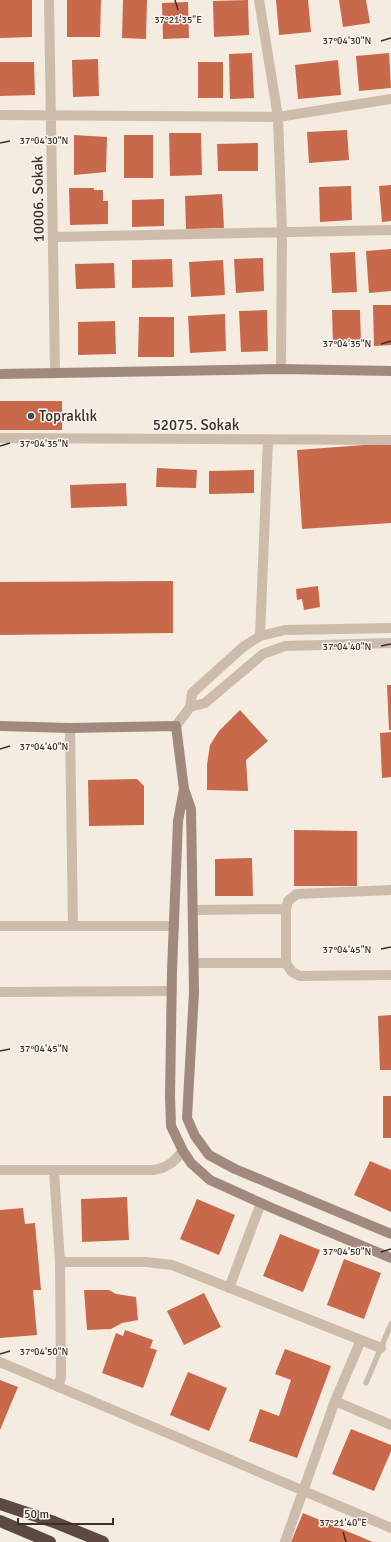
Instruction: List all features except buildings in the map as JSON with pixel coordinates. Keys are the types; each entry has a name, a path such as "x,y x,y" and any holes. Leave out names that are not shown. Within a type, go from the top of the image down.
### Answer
{"highway":[{"path":"0,1504 54,1522 104,1542"},
{"path":"0,1521 50,1542"}],"street":[{"name":"10006. Sokak","path":"49,0 55,373"},
{"path":"259,0 278,117 282,232 281,369"},
{"path":"0,115 278,117 391,99"},
{"path":"53,236 391,230"},
{"path":"0,374 281,369 391,371"},
{"name":"52075. Sokak","path":"0,438 391,440"},
{"path":"260,636 268,440"},
{"path":"391,628 285,630 260,636 243,647 192,693 190,706 176,726 184,789 191,809 194,992 187,1118 195,1136 209,1155 235,1169 391,1234"},
{"path":"190,706 205,703 263,654 284,646 391,642"},
{"path":"0,726 70,728 176,726"},
{"path":"70,728 73,926"},
{"path":"184,789 178,821 172,991 170,1096 171,1126 183,1151 191,1163 210,1180 391,1258"},
{"path":"391,890 297,894 288,901 286,909 286,963 292,972 300,976 391,975"},
{"path":"193,910 286,909"},
{"path":"0,926 174,926"},
{"path":"194,963 286,963"},
{"path":"0,992 172,991"},
{"path":"0,1170 54,1172 164,1169 175,1161 183,1151"},
{"path":"54,1172 60,1262 61,1377 58,1387"},
{"path":"229,1288 261,1203"},
{"path":"60,1262 146,1262 172,1265 381,1348"},
{"path":"285,1542 335,1401 361,1340"},
{"path":"0,1362 391,1528"},
{"path":"335,1401 391,1425"}],"lane":[{"path":"366,1383 391,1324"}],"place":[{"name":"Topraklık","path":"31,416"}]}
